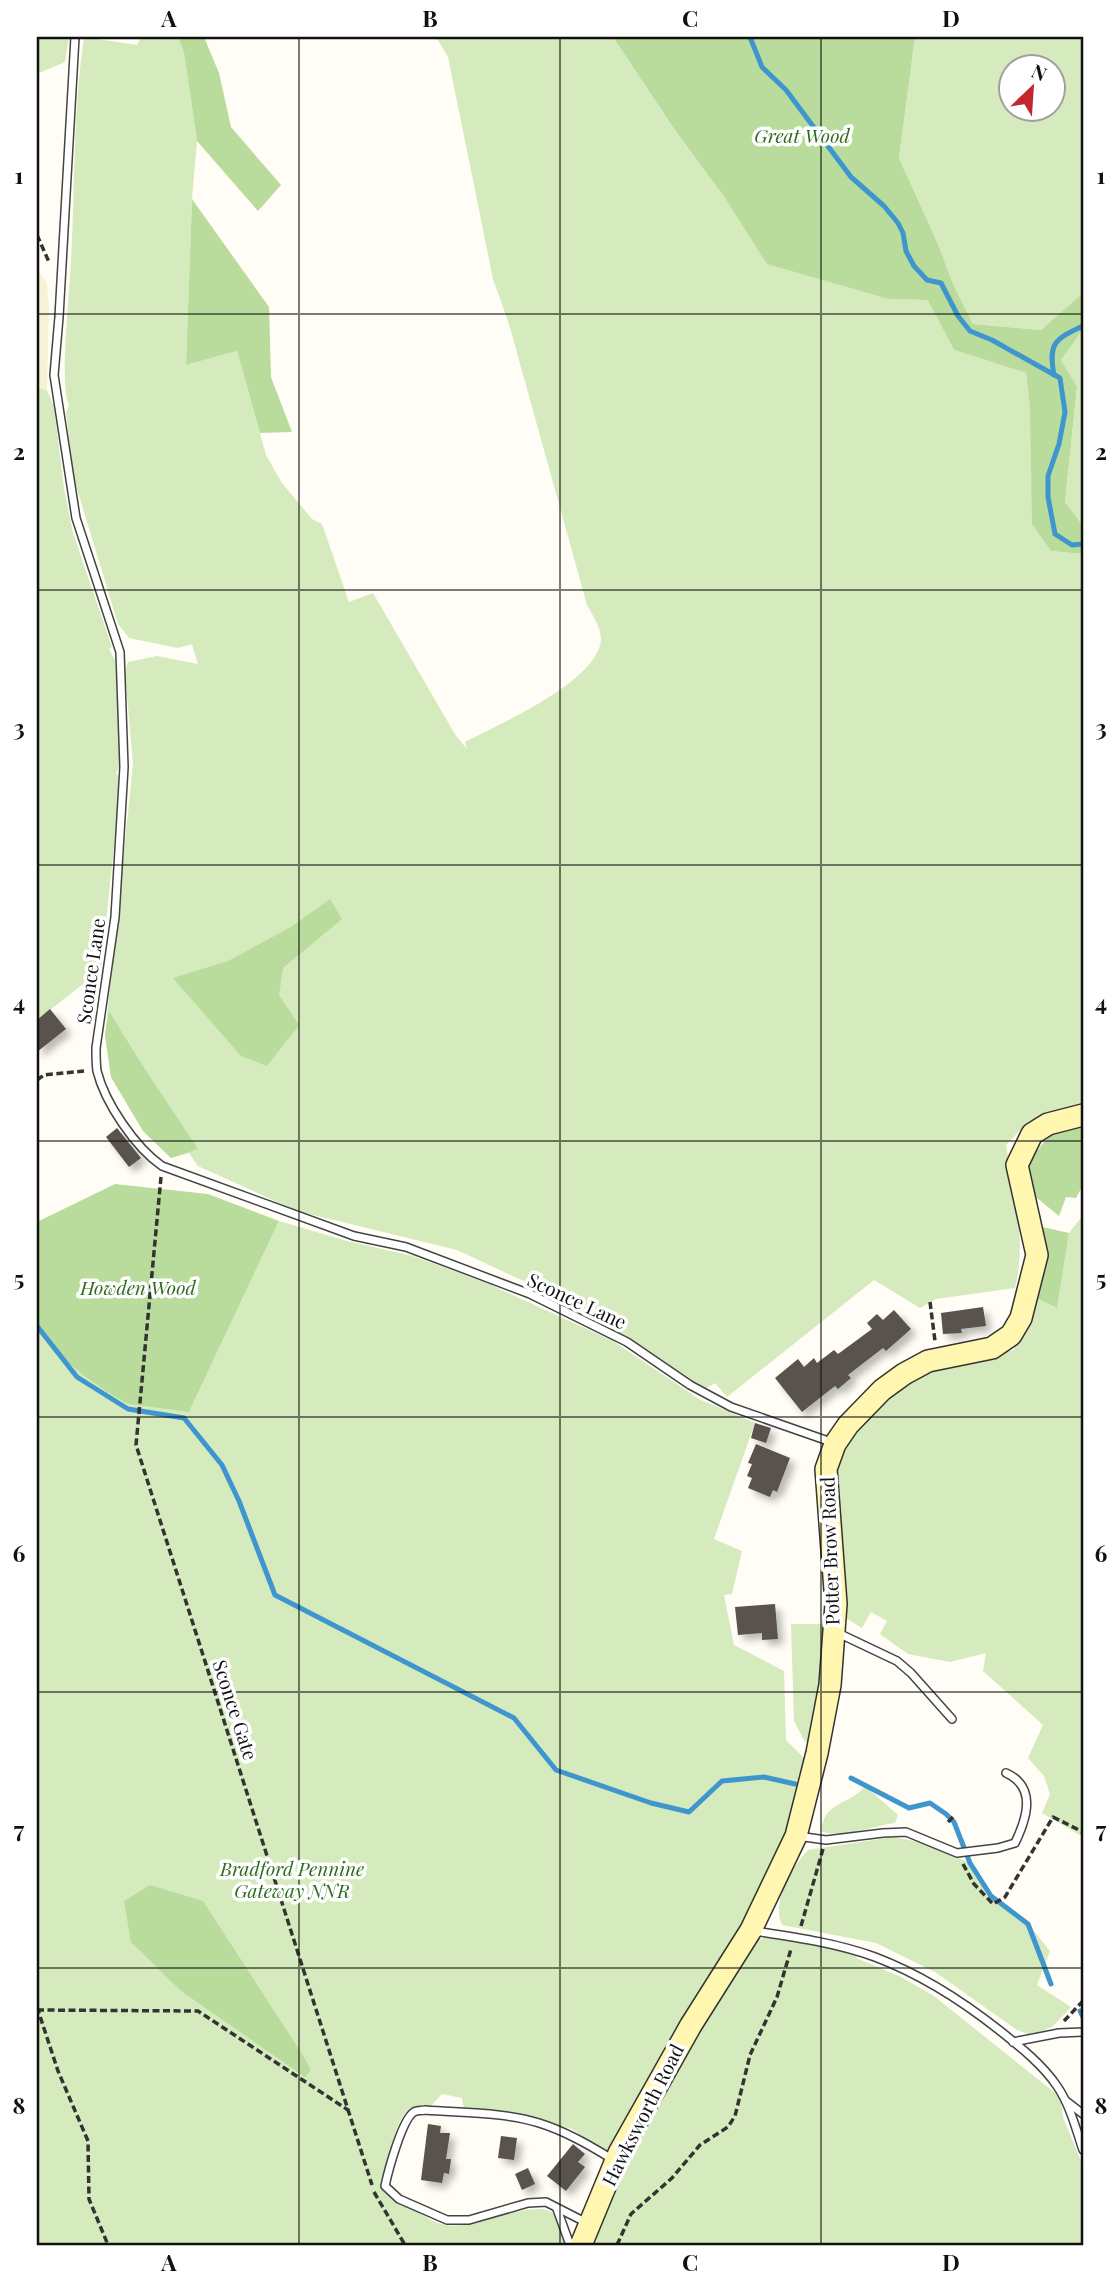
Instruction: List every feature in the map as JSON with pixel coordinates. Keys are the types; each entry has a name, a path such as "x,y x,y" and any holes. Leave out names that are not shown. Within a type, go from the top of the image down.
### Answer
{"street":[{"name":"Potter Brow Road","path":"691,2025 751,1930 796,1836 817,1753 830,1685 836,1604 826,1469 835,1444 848,1425 882,1390 904,1374 928,1361 992,1348 1011,1335 1021,1318 1037,1255 1017,1165 1032,1134 1048,1124 1083,1115"},
{"name":"Hawksworth Road","path":"581,2245 616,2161 691,2025"}],"lane":[{"name":"Sconce Lane","path":"75,37 54,375 76,517 120,653 124,767 116,917 96,1048 97,1070 113,1108 146,1154 162,1166 354,1236 407,1247 530,1294 627,1342 690,1385 731,1408 835,1444"},
{"path":"834,1632 897,1661 952,1719"},
{"path":"796,1836 826,1840 906,1832 960,1853 1015,1843 1027,1816 1024,1787 1018,1778 1006,1773"},
{"path":"751,1930 874,1957 930,1983 978,2013 1049,2076 1065,2101 1083,2150"},
{"path":"1013,2042 1083,2032"},
{"path":"1065,2101 1083,2114"},
{"path":"590,2224 546,2202 528,2203 459,2222 447,2220 399,2199 385,2186 407,2120 414,2112 425,2110 537,2122 566,2133 616,2161"},
{"path":"556,2208 570,2245"}],"path":[{"path":"37,1080 44,1075 97,1070"},
{"name":"Sconce Gate","path":"162,1166 136,1445 375,2196 405,2245"},
{"path":"930,1302 936,1359"},
{"path":"948,1822 955,1815"},
{"path":"960,1853 974,1884 993,1904 1005,1898 1053,1817 1083,1832"},
{"path":"617,2245 631,2214 672,2178 700,2145 728,2127 735,2116 750,2055 777,1997 826,1840"},
{"path":"1050,2035 1083,2001"},
{"path":"108,2245 89,2199 88,2141 58,2071 37,2009 198,2011 348,2111"}],"shaded area":[{"path":"37,268 47,284 47,390 37,388"}],"green space":[{"path":"37,37 69,37 65,62 37,74"},
{"path":"84,37 137,45 141,37 178,37 184,53 197,141 192,199 186,365 237,351 266,455 282,483 312,519 322,524 349,602 373,593 456,736 467,749 465,742 544,700 583,671 596,655 601,635 587,605 509,324 493,279 448,57 436,37 613,37 677,134 725,198 889,299 929,300 954,350 1026,373 1051,551 1083,554 1083,1107 1028,1122 1006,1145 1020,1234 1015,1288 936,1299 920,1308 874,1280 727,1397 715,1383 705,1389 646,1349 545,1291 457,1250 297,1211 198,1166 189,1153 171,1158 143,1131 111,1077 105,1035 133,764 125,672 128,662 157,656 198,664 192,644 178,648 129,638 118,624 74,479 66,413 69,405 66,395 65,359 76,121"},
{"path":"178,37 204,37 219,73 231,127 281,185 258,211 197,141 184,53"},
{"name":"Great Wood","path":"613,37 915,37 899,158 973,324 1041,330 1083,293 1083,332 1061,360 1077,387 1065,502 1083,523 1083,554 1051,551 1032,524 1030,406 1026,373 954,350 928,300 889,299 767,264 725,198 676,132"},
{"path":"915,37 1083,37 1083,294 1041,330 973,324 953,284 899,158"},
{"path":"192,199 269,307 271,377 292,432 260,433 237,351 186,365"},
{"path":"1080,332 1083,332 1083,523 1080,523 1065,502 1077,388 1061,360"},
{"path":"37,388 47,390 54,407 64,488 73,533 112,647 109,649 115,660 121,763 116,773 120,779 120,789 101,970 37,1020"},
{"path":"330,899 342,919 283,968 279,995 299,1025 267,1066 241,1056 173,978 228,961 291,927"},
{"path":"109,1011 198,1149 171,1158 143,1131 111,1077 105,1035"},
{"path":"1083,1122 1083,1185 1076,1198 1066,1197 1059,1216 1032,1194 1027,1167 1049,1137"},
{"name":"Howden Wood","path":"115,1184 208,1194 279,1221 189,1412 129,1404 117,1398 80,1372 37,1331 37,1222"},
{"path":"1083,1215 1083,1837 1042,1813 1050,1794 1044,1776 1028,1758 1043,1725 983,1671 986,1653 950,1662 908,1654 880,1634 887,1621 871,1612 862,1628 846,1618 837,1460 867,1417 893,1392 908,1382 940,1368 1014,1350 1031,1295 1057,1307 1069,1233"},
{"name":"Bradford Pennine Gateway NNR","path":"279,1221 347,1241 413,1256 489,1284 613,1341 699,1399 755,1423 714,1539 742,1551 732,1594 724,1595 734,1645 784,1671 786,1740 805,1759 798,1777 802,1780 786,1837 755,1900 655,2068 611,2151 603,2150 572,2129 517,2115 464,2109 462,2098 442,2094 431,2106 413,2107 403,2116 395,2134 382,2185 401,2203 445,2225 472,2223 520,2211 546,2210 557,2218 567,2245 37,2245 37,1331 45,1341 190,1410"},
{"path":"1038,1226 1069,1233 1057,1308 1031,1295"},
{"path":"791,1624 828,1624 817,1704 808,1741 805,1742 794,1721"},
{"path":"865,1786 898,1815 895,1823 847,1833 821,1831 823,1821 832,1808"},
{"path":"893,1837 919,1842 970,1863 991,1896 1028,1924 1050,1951 1037,1985 1071,2007 1052,2027 1031,2035 1017,2030 935,1972 876,1943 782,1925 779,1916 781,1896 790,1875 808,1850"},
{"path":"150,1885 203,1901 304,2057 311,2070 305,2077 181,1991 131,1942 124,1901"},
{"path":"773,1936 858,1951 856,1958 899,1976 934,1996 1060,2097 1063,2117 1083,2166 1083,2245 587,2245 646,2116 750,1945 764,1937"}],"building":[{"path":"50,1009 66,1029 37,1052 37,1020"},
{"path":"117,1128 141,1158 129,1167 106,1137"},
{"path":"983,1307 986,1326 961,1329 962,1333 943,1334 941,1313"},
{"path":"894,1310 911,1329 886,1351 883,1348 848,1375 851,1378 838,1389 835,1386 802,1412 775,1378 798,1359 804,1367 814,1358 817,1363 834,1350 838,1354 872,1329 867,1323 877,1314 883,1320"},
{"path":"755,1423 771,1428 766,1443 751,1438"},
{"path":"756,1444 790,1458 777,1492 773,1490 770,1497 748,1488 752,1478 747,1476 752,1464 748,1463"},
{"path":"775,1604 778,1639 762,1640 762,1633 738,1635 735,1607"},
{"path":"428,2124 441,2126 440,2133 450,2133 446,2159 451,2159 449,2174 444,2173 442,2183 421,2180"},
{"path":"501,2136 517,2138 514,2160 498,2158"},
{"path":"573,2144 585,2154 578,2162 585,2167 566,2191 547,2176"},
{"path":"528,2168 535,2184 522,2190 515,2174"}],"waterway":[{"path":"750,37 762,67 786,90 851,177 884,206 898,223 906,251 914,266 927,280 941,283 958,316 970,331 992,340 1060,378 1065,412 1059,444 1048,476 1048,497 1055,534 1072,545 1083,544"},
{"path":"1054,375 1052,356 1056,343 1083,326"},
{"path":"37,1326 77,1377 128,1409 184,1418 222,1465 239,1501 275,1595 514,1718 556,1770 651,1803 689,1812 722,1781 764,1777 795,1784"},
{"path":"851,1778 909,1808 930,1803 954,1822 970,1863 991,1896 1028,1924 1051,1984"},
{"path":"1080,2011 1083,2017"}]}
